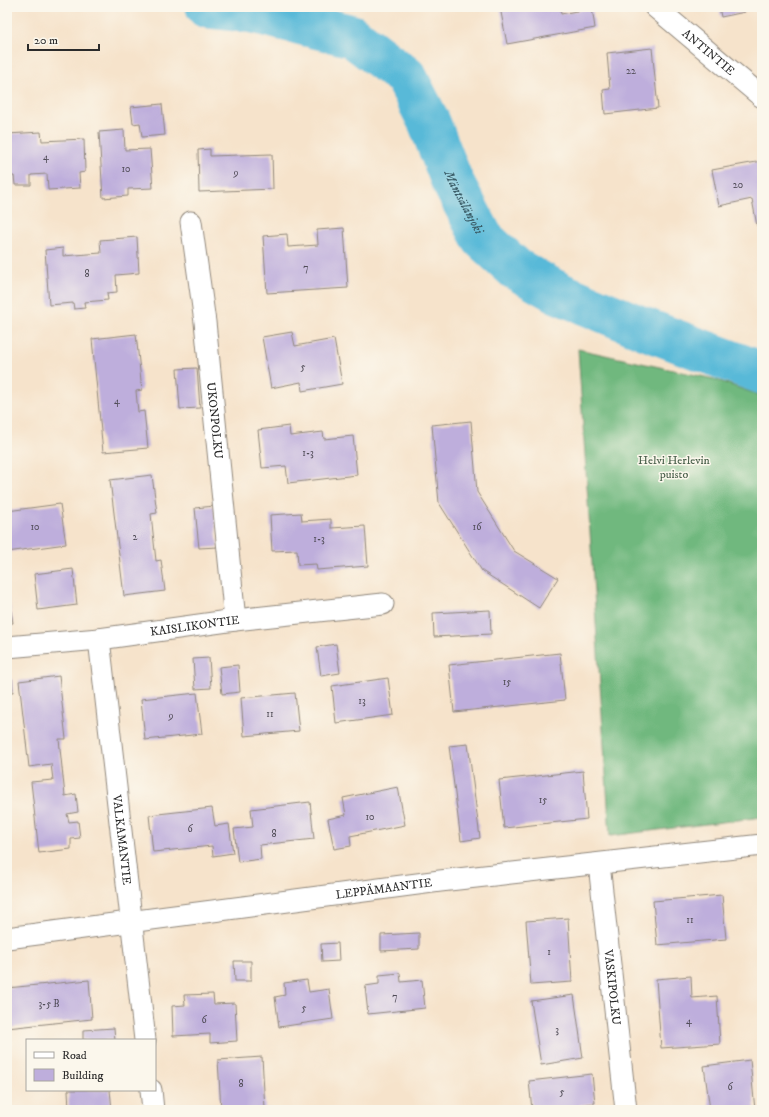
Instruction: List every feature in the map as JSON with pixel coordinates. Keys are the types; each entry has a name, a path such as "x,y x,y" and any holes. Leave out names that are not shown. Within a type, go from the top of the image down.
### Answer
{"street":[{"name":"ANTINTIE","path":"655,7 762,97"},
{"name":"UKONPOLKU","path":"191,222 205,322 235,620"},
{"name":"KAISLIKONTIE","path":"7,647 99,639 235,620 383,604"},
{"name":"VALKAMANTIE","path":"99,639 145,1039"},
{"name":"LEPPÄMAANTIE","path":"7,938 440,881 762,845"},
{"name":"VASKIPOLKU","path":"599,864 626,1110"},
{"path":"151,1091 153,1110"}],"green space":[{"name":"Helvi Herlevin puisto","path":"578,349 714,379 762,396 762,817 610,836"}],"building":[{"path":"500,7 560,7 561,14 592,8 595,28 507,44"},
{"path":"719,7 743,7 745,12 721,17"},
{"path":"652,48 658,108 605,114 603,90 610,89 607,53"},
{"path":"162,104 165,135 142,137 140,123 133,124 131,107"},
{"path":"124,130 125,150 150,149 153,188 128,189 128,196 103,198 99,132"},
{"path":"41,132 42,141 84,139 85,172 79,173 80,188 48,190 47,174 31,175 31,185 15,185 14,176 7,176 7,134"},
{"path":"210,149 210,156 272,154 273,189 199,192 198,150"},
{"path":"762,161 762,225 757,226 752,199 719,206 712,170"},
{"path":"344,228 348,288 267,293 263,236 287,234 288,247 318,245 317,230"},
{"path":"137,237 139,273 116,275 117,292 107,293 108,300 84,302 85,308 74,309 73,303 49,305 45,250 63,248 63,256 101,253 100,240"},
{"path":"292,332 295,346 334,339 342,384 302,391 301,382 271,388 262,337"},
{"path":"136,334 142,390 136,391 138,412 144,411 148,448 103,452 92,339"},
{"path":"197,368 200,408 180,409 177,369"},
{"path":"471,421 477,492 514,551 558,578 539,608 482,571 439,503 432,425"},
{"path":"289,426 290,436 323,432 324,439 353,436 357,475 288,483 286,466 262,468 258,430"},
{"path":"152,475 157,513 151,514 156,561 161,560 165,591 124,596 110,480"},
{"path":"60,504 66,544 7,552 7,511"},
{"path":"214,506 218,547 199,548 195,508"},
{"path":"301,513 302,521 331,519 331,528 365,526 368,566 317,570 316,564 298,565 297,550 272,551 270,515"},
{"path":"73,569 77,605 38,610 34,574"},
{"path":"7,600 9,600 13,623 7,624"},
{"path":"490,610 491,634 434,637 433,613"},
{"path":"336,644 340,673 321,676 317,647"},
{"path":"560,653 565,700 454,712 449,665"},
{"path":"209,658 211,688 195,689 193,659"},
{"path":"238,665 240,692 222,694 219,667"},
{"path":"59,676 66,739 59,739 65,796 76,794 78,812 67,814 69,822 78,821 80,838 71,839 71,849 39,853 31,782 53,780 51,764 29,767 19,681"},
{"path":"388,678 393,715 336,723 332,686"},
{"path":"7,679 12,679 13,692 7,693"},
{"path":"197,693 202,734 145,740 141,699"},
{"path":"295,693 299,731 244,736 241,698"},
{"path":"468,744 480,838 461,841 449,746"},
{"path":"583,771 587,819 504,828 499,780"},
{"path":"398,787 405,825 350,836 351,846 334,849 328,819 346,815 343,798"},
{"path":"310,802 314,839 260,845 261,859 238,862 234,829 253,827 251,809"},
{"path":"212,808 215,826 229,824 233,853 213,856 212,846 153,852 149,815"},
{"path":"722,895 726,939 657,945 653,901"},
{"path":"568,918 572,982 531,985 526,921"},
{"path":"419,933 419,949 381,951 381,935"},
{"path":"338,943 339,961 322,962 321,944"},
{"path":"234,961 251,961 251,981 235,981"},
{"path":"400,973 401,982 422,980 425,1008 368,1014 365,986 379,984 379,975"},
{"path":"691,976 692,998 717,996 720,1044 661,1048 656,979"},
{"path":"89,980 92,1019 7,1028 7,988"},
{"path":"307,980 309,992 329,989 333,1019 279,1027 275,997 285,995 284,983"},
{"path":"213,994 214,1004 235,1003 237,1041 210,1043 210,1034 173,1036 172,1006 185,1005 184,995"},
{"path":"574,995 583,1058 541,1065 531,1001"},
{"path":"114,1028 115,1039 83,1039 83,1030"},
{"path":"262,1057 265,1109 269,1108 269,1110 221,1110 218,1060"},
{"path":"750,1060 755,1110 710,1110 704,1066"},
{"path":"592,1074 595,1103 579,1105 580,1110 532,1110 529,1081"},
{"path":"68,1091 110,1091 112,1110 69,1110"}],"waterway":[{"name":"Mäntsälänjoki","path":"207,7 253,12 352,36 406,77 429,122 452,181 483,239 516,269 559,293 648,330 762,373"}]}
